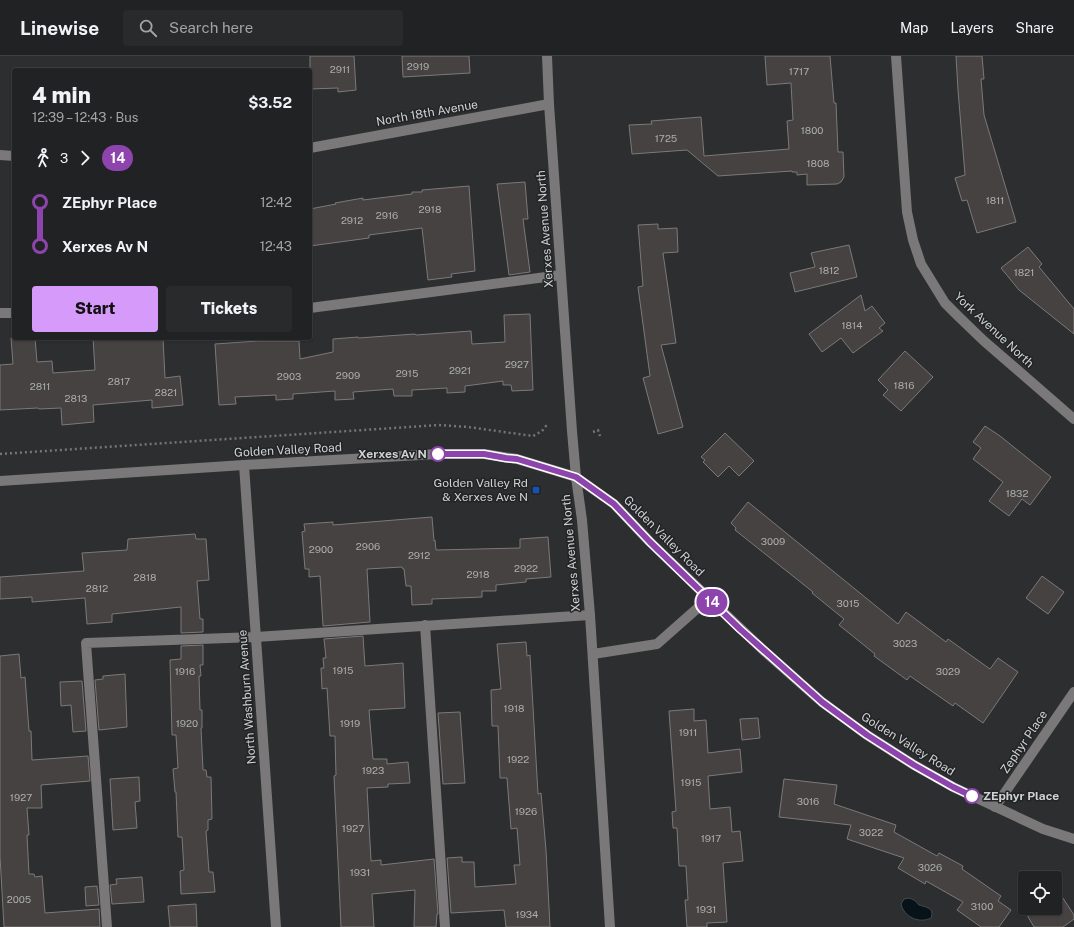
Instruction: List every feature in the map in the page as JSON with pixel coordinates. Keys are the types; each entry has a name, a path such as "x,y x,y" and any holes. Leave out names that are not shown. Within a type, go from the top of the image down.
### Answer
{"street":[{"name":"Xerxes Avenue North","path":"547,56 549,104 576,477 582,520 593,654 610,927"},
{"name":"York Avenue North","path":"896,56 908,212 913,240 921,264 945,303 959,318 1074,419"},
{"name":"North 18th Avenue","path":"312,148 549,104"},
{"path":"0,155 12,156"},
{"path":"312,308 561,275"},
{"path":"0,313 12,313"},
{"name":"Golden Valley Road","path":"0,481 438,454 484,454 517,459 576,477 614,504 650,542 762,649 822,702 867,735 914,765 953,787 1043,829 1074,839"},
{"name":"North Washburn Avenue","path":"244,465 276,927"},
{"path":"593,654 657,644 709,598"},
{"path":"107,927 86,643 256,636 590,615"},
{"path":"425,625 445,927"},
{"name":"Zephyr Place","path":"995,807 1074,692"}],"path":[{"path":"0,454 439,426 468,427 533,436 542,431 546,426 547,428"},
{"path":"594,432 598,430 600,436"}],"shaded area":[{"path":"909,898 914,900 919,905 929,908 932,912 931,918 926,920 917,920 905,913 901,904 904,899"}],"building":[{"path":"310,56 354,56 356,90 338,92 338,88 312,89 312,68 310,68"},
{"path":"402,56 469,56 470,73 403,77"},
{"path":"765,56 830,56 834,103 836,103 838,152 843,152 844,177 841,182 837,184 807,185 807,174 797,175 797,172 792,171 718,176 687,150 632,154 629,125 652,124 651,121 701,117 704,156 789,149 787,121 793,120 791,83 767,85"},
{"path":"956,56 982,56 984,79 981,79 984,115 1016,222 977,233 967,200 962,201 955,178 965,175"},
{"path":"525,182 528,219 523,219 530,272 509,275 497,184"},
{"path":"469,186 475,271 451,274 452,277 428,280 422,228 369,235 369,238 312,246 312,209 363,198 363,200 412,194 412,192 422,192 422,190"},
{"path":"658,224 658,229 677,228 678,252 663,253 676,343 661,345 683,427 658,434 643,378 650,376 638,287 643,286 638,225"},
{"path":"849,245 857,277 795,292 790,273 815,267 811,253"},
{"path":"1028,247 1042,264 1039,267 1074,309 1074,334 1019,290 1001,268"},
{"path":"861,295 865,311 872,306 885,323 879,328 883,331 853,353 841,338 822,352 809,334"},
{"path":"530,314 533,390 512,391 511,385 503,385 503,381 465,386 465,392 447,393 447,388 412,390 412,396 394,396 393,389 353,392 354,399 335,400 335,391 293,394 293,399 276,400 276,395 235,397 236,404 219,405 215,344 258,341 299,341 300,359 333,352 333,339 471,331 472,344 505,342 504,315"},
{"path":"11,338 12,340 35,340 37,362 52,361 53,373 95,370 93,340 163,340 165,378 180,376 183,405 152,408 152,400 93,405 94,422 62,425 61,408 0,410 0,365 13,364"},
{"path":"905,351 933,377 901,411 883,395 888,390 878,380"},
{"path":"985,426 1000,436 1051,477 1030,505 1022,499 1009,516 989,501 1003,482 973,459 981,448 973,442"},
{"path":"725,433 754,461 739,476 729,466 718,477 703,462 705,460 701,457"},
{"path":"748,502 898,624 906,612 946,642 948,639 990,669 998,658 1018,672 983,723 955,703 953,706 910,676 907,680 874,656 875,654 839,625 844,619 812,593 813,592 735,530 736,528 731,523"},
{"path":"432,517 436,550 520,548 520,539 548,537 551,577 526,579 526,582 496,585 496,591 482,591 482,597 432,599 432,604 412,605 411,586 406,586 404,569 402,567 367,569 370,622 323,626 320,576 309,577 309,569 305,569 302,532 305,531 304,524 333,522 333,525"},
{"path":"195,534 196,539 206,539 209,580 197,581 200,619 203,619 203,632 181,633 181,607 112,614 112,622 87,624 85,598 32,602 32,597 0,599 0,577 84,571 82,553 127,550 128,539"},
{"path":"1042,576 1064,592 1048,614 1026,598"},
{"path":"363,636 365,666 403,663 405,708 369,710 373,759 387,759 387,764 408,762 410,783 388,784 388,787 367,788 371,861 381,860 381,865 434,859 438,914 436,927 414,927 415,890 372,894 374,927 341,927 334,776 336,775 335,736 330,736 327,688 322,689 321,668 324,668 323,658 326,658 324,639"},
{"path":"526,642 527,656 530,655 538,794 541,793 550,927 506,927 504,910 451,913 447,858 462,857 462,862 474,862 475,887 516,884 514,865 520,865 517,828 511,829 507,778 500,778 498,726 492,726 491,690 501,689 497,644"},
{"path":"203,645 203,665 200,665 201,676 199,676 200,710 202,710 201,728 203,770 206,770 207,777 211,777 212,819 208,820 208,830 206,831 209,872 213,872 215,892 181,894 180,871 184,870 182,837 178,837 176,792 173,769 178,768 176,735 172,735 170,660 181,659 181,646"},
{"path":"19,654 21,678 25,677 29,731 31,731 32,760 88,756 90,781 41,785 42,808 27,808 29,874 34,874 35,877 42,876 45,913 99,909 100,927 4,927 0,856 0,656"},
{"path":"125,674 127,727 99,730 95,680 103,679 103,676"},
{"path":"82,681 86,731 73,732 71,705 61,706 60,682"},
{"path":"694,709 694,721 706,720 708,753 740,749 742,772 708,776 710,809 730,807 732,832 740,831 743,861 723,863 727,922 707,923 707,927 687,927 685,900 688,900 686,866 679,866 677,828 673,828 672,812 676,811 669,711"},
{"path":"460,712 465,783 443,784 438,713"},
{"path":"758,718 760,738 742,740 740,719"},
{"path":"139,777 140,801 135,802 137,828 113,830 110,779"},
{"path":"784,779 837,785 834,804 896,825 894,832 937,856 939,853 963,866 962,869 1001,896 998,901 1011,910 999,927 981,927 957,910 963,902 926,881 925,884 898,868 904,858 847,839 851,825 779,817"},
{"path":"142,877 144,902 112,904 110,885 117,884 116,879"},
{"path":"97,886 99,905 86,906 85,887"},
{"path":"1062,897 1074,915 1074,919 1063,927 1034,927 1027,915 1062,915"},
{"path":"196,904 197,927 170,927 168,906"}],"bus line":[{"name":"14","path":"438,454 484,454 517,459 576,477 614,504 650,542 740,629 822,702 867,735 914,765 972,796"}],"place":[{"name":"Xerxes Av N","path":"438,454"},
{"name":"Golden Valley Rd & Xerxes Ave N","path":"536,490"},
{"name":"ZEphyr Place","path":"972,796"}]}
